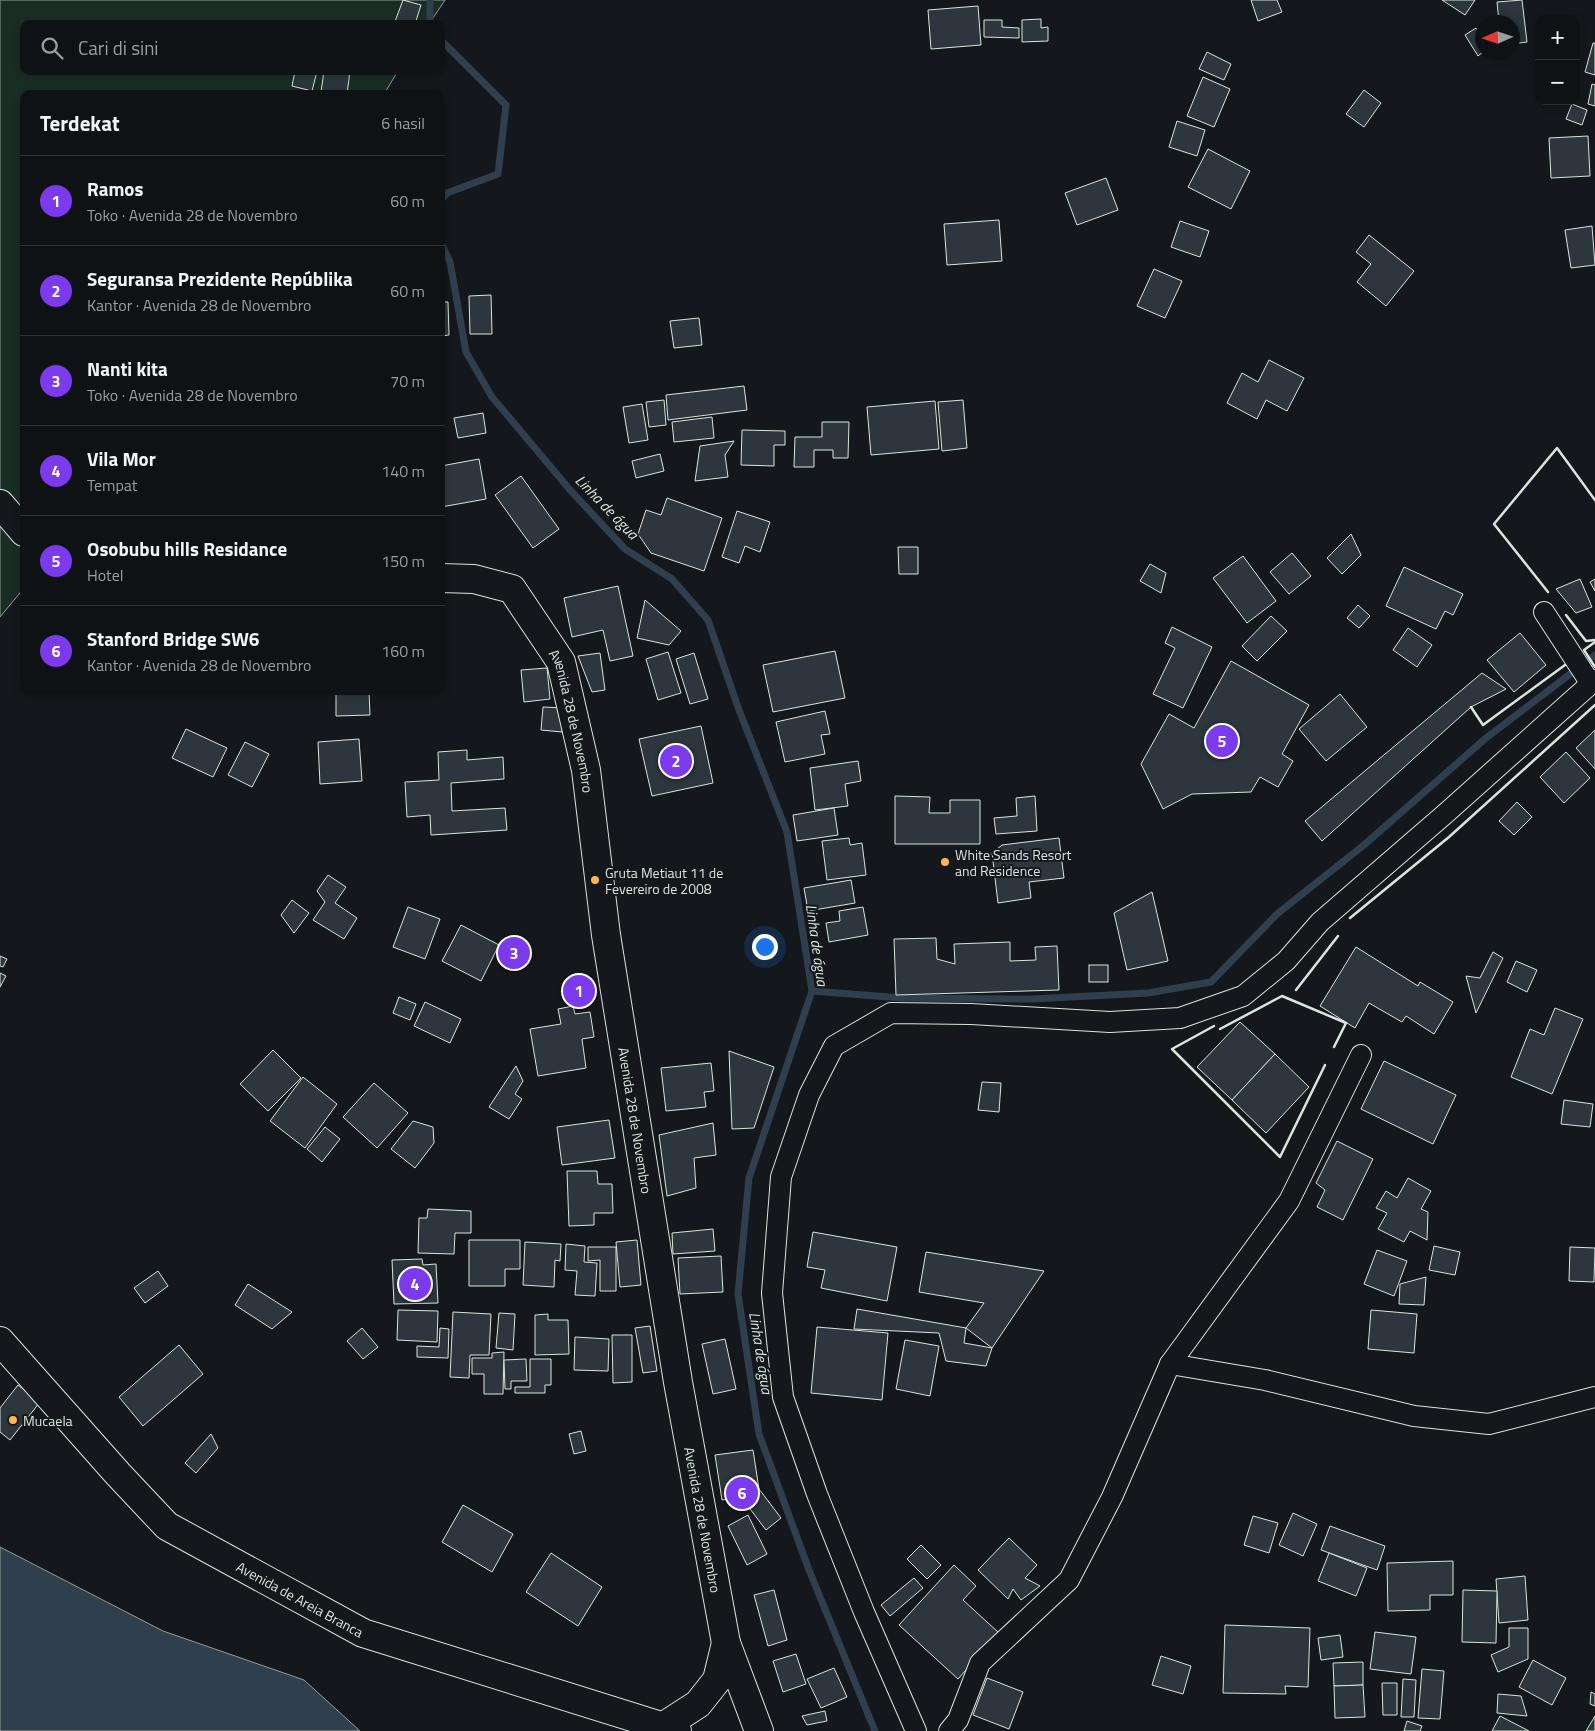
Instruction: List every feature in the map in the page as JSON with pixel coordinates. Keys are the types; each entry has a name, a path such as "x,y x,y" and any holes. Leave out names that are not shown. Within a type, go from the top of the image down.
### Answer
{"main road":[{"path":"0,504 20,527"},
{"name":"Avenida 28 de Novembro","path":"445,578 474,579 512,588 561,662 586,770 610,964 678,1382 726,1642 758,1731"},
{"name":"Avenida de Areia Branca","path":"0,1341 118,1474 168,1526 363,1633 671,1728"},
{"path":"671,1728 698,1704 717,1680 726,1642"}],"street":[{"path":"916,1731 828,1521 783,1397 772,1292 781,1177 808,1094 834,1046 890,1013 971,1014 1110,1022 1180,1018 1242,996 1286,961 1320,922 1593,682 1574,658 1544,612"},
{"path":"949,1731 958,1720 980,1663 1069,1580 1112,1497 1170,1364 1289,1201 1360,1055"},
{"path":"1170,1364 1265,1380 1414,1416 1489,1424 1595,1397"}],"green space":[{"path":"0,0 445,0 432,20 20,20 20,75 396,75 386,90 20,90 20,593 0,617"}],"water":[{"path":"0,1547 163,1631 304,1680 360,1731 0,1731"}],"building":[{"path":"403,0 421,5 416,20 396,20"},
{"path":"1251,0 1277,0 1282,12 1258,21"},
{"path":"1442,0 1475,0 1465,15"},
{"path":"1522,0 1527,42 1520,43 1520,15 1498,15 1497,2"},
{"path":"978,6 981,45 931,49 928,10"},
{"path":"1041,19 1041,28 1048,27 1048,41 1022,42 1022,20"},
{"path":"984,20 1002,20 1002,27 1019,28 1019,38 984,37"},
{"path":"1475,29 1475,51 1465,35"},
{"path":"1593,43 1595,43 1595,75 1585,72"},
{"path":"1207,52 1231,64 1224,80 1199,69"},
{"path":"294,75 316,75 312,90 292,86"},
{"path":"323,75 349,75 348,90 321,90"},
{"path":"1203,77 1230,89 1214,127 1187,116"},
{"path":"1592,84 1595,85 1595,106 1588,104"},
{"path":"1364,90 1381,103 1364,127 1346,114"},
{"path":"1572,105 1587,110 1582,125 1566,119"},
{"path":"1177,121 1205,130 1197,156 1169,147"},
{"path":"1588,136 1590,176 1551,178 1549,138"},
{"path":"1208,149 1250,171 1231,209 1188,187"},
{"path":"1106,178 1118,210 1077,225 1065,193"},
{"path":"999,220 1002,261 947,265 944,224"},
{"path":"1180,221 1209,231 1200,257 1171,247"},
{"path":"1592,226 1595,265 1571,268 1565,230"},
{"path":"1369,235 1414,271 1386,306 1357,282 1371,264 1356,252"},
{"path":"1154,269 1182,281 1165,318 1137,306"},
{"path":"491,295 492,334 470,334 469,296"},
{"path":"445,302 448,302 449,335 445,336"},
{"path":"699,318 702,345 674,348 670,321"},
{"path":"1269,360 1304,378 1287,411 1266,400 1257,419 1227,403 1242,373 1258,382"},
{"path":"744,386 747,410 668,420 666,395"},
{"path":"664,400 666,425 649,427 646,402"},
{"path":"963,400 967,448 942,451 938,402"},
{"path":"935,401 939,449 871,455 867,407"},
{"path":"642,404 648,440 629,443 623,407"},
{"path":"483,413 486,433 458,438 454,418"},
{"path":"712,417 714,438 674,442 672,422"},
{"path":"822,422 849,422 848,458 833,458 833,450 814,450 814,467 794,467 795,437 822,437"},
{"path":"742,430 785,431 785,445 774,445 774,466 741,465"},
{"path":"734,441 725,455 728,477 695,481 700,446"},
{"path":"660,454 664,471 636,478 632,461"},
{"path":"479,459 486,499 445,506 445,465"},
{"path":"521,476 559,529 533,548 495,495"},
{"path":"667,498 722,518 704,571 651,553 638,534 646,510 661,515"},
{"path":"737,511 770,522 760,552 745,546 739,563 722,557"},
{"path":"1351,534 1361,555 1342,574 1327,558"},
{"path":"898,547 918,547 918,574 899,574"},
{"path":"1292,553 1311,576 1289,594 1270,572"},
{"path":"1243,556 1276,601 1247,623 1213,578"},
{"path":"1150,564 1166,573 1161,593 1140,581"},
{"path":"1404,567 1463,594 1453,615 1445,611 1436,629 1386,606"},
{"path":"1580,579 1592,607 1576,613 1556,589"},
{"path":"1595,579 1595,591 1590,582"},
{"path":"618,586 633,656 610,661 603,630 572,637 564,598"},
{"path":"645,600 681,631 669,645 637,638"},
{"path":"1358,605 1370,616 1359,628 1347,618"},
{"path":"1271,616 1287,631 1257,661 1242,646"},
{"path":"1172,627 1212,647 1183,708 1153,694 1175,648 1165,643"},
{"path":"1408,628 1432,645 1417,667 1393,650"},
{"path":"1520,633 1546,665 1514,692 1487,660"},
{"path":"835,651 845,698 773,712 763,665"},
{"path":"668,652 681,693 658,700 646,659"},
{"path":"600,653 605,690 592,692 578,656"},
{"path":"694,653 708,699 690,704 676,659"},
{"path":"1231,661 1309,705 1282,754 1293,761 1278,787 1260,777 1251,792 1192,794 1163,809 1141,764 1169,714 1194,728"},
{"path":"547,668 550,699 524,702 521,670"},
{"path":"1482,673 1506,689 1471,707 1322,841 1305,821"},
{"path":"1340,694 1367,727 1326,761 1299,729"},
{"path":"336,695 369,695 370,715 336,716"},
{"path":"543,707 564,708 562,732 541,730"},
{"path":"825,711 830,734 821,735 825,754 785,762 776,722"},
{"path":"701,726 713,783 652,796 639,739"},
{"path":"186,729 227,748 213,777 172,758"},
{"path":"1595,730 1595,769 1576,748"},
{"path":"359,739 362,781 320,784 318,742"},
{"path":"245,742 269,754 252,787 228,775"},
{"path":"467,750 467,760 503,757 504,779 451,783 452,811 505,808 507,830 431,835 430,815 407,817 405,782 439,780 438,752"},
{"path":"1566,752 1590,778 1564,803 1540,777"},
{"path":"858,761 861,781 845,784 848,806 815,810 810,768"},
{"path":"895,796 930,797 929,813 950,813 950,800 980,800 980,844 895,844"},
{"path":"1035,796 1037,831 996,834 994,818 1017,816 1016,798"},
{"path":"1517,802 1532,817 1514,835 1499,821"},
{"path":"834,808 838,835 797,841 793,815"},
{"path":"849,838 850,845 862,843 866,875 827,880 822,841"},
{"path":"1059,838 1064,878 1029,882 1031,898 998,903 992,853 1002,845"},
{"path":"328,875 346,887 335,903 357,918 344,939 313,920 325,902 317,891"},
{"path":"851,880 855,903 808,911 804,888"},
{"path":"1152,892 1168,961 1127,970 1114,913"},
{"path":"292,900 309,913 294,933 281,915"},
{"path":"408,907 440,919 425,959 393,947"},
{"path":"863,907 868,935 829,942 826,923 840,921 839,911"},
{"path":"461,925 499,945 481,981 442,961"},
{"path":"936,938 937,959 955,964 954,944 1010,942 1010,961 1036,960 1035,947 1057,946 1059,990 896,995 894,939"},
{"path":"1356,947 1418,986 1420,982 1453,1002 1434,1034 1406,1016 1402,1022 1369,1003 1355,1028 1320,1006"},
{"path":"510,949 519,951 516,958 509,956"},
{"path":"1493,952 1503,958 1476,1013 1466,976 1480,978"},
{"path":"0,956 7,959 3,967 0,966"},
{"path":"1516,961 1537,970 1527,992 1507,982"},
{"path":"1089,965 1108,965 1108,982 1089,982"},
{"path":"0,973 6,976 0,987"},
{"path":"574,985 583,985 583,996 574,997"},
{"path":"399,997 416,1004 410,1020 393,1013"},
{"path":"425,1002 461,1019 450,1043 414,1026"},
{"path":"573,1006 575,1014 590,1012 594,1037 582,1039 586,1068 538,1076 530,1029 561,1024 558,1009"},
{"path":"1555,1008 1583,1019 1552,1094 1511,1077 1530,1029 1544,1035"},
{"path":"1240,1022 1275,1054 1232,1100 1197,1067"},
{"path":"273,1050 301,1078 268,1111 240,1084"},
{"path":"729,1051 774,1067 754,1128 732,1129"},
{"path":"1275,1054 1309,1087 1266,1133 1232,1100"},
{"path":"1384,1061 1456,1095 1433,1144 1361,1109"},
{"path":"711,1063 714,1091 704,1092 706,1107 666,1111 661,1068"},
{"path":"516,1066 523,1081 515,1094 522,1099 509,1119 489,1107"},
{"path":"303,1077 337,1104 305,1148 270,1121"},
{"path":"982,1082 1001,1083 999,1112 978,1110"},
{"path":"374,1083 408,1113 377,1148 343,1117"},
{"path":"1564,1100 1593,1104 1590,1127 1561,1124"},
{"path":"609,1120 615,1158 562,1165 557,1127"},
{"path":"413,1121 433,1127 434,1143 415,1168 391,1149"},
{"path":"713,1123 716,1155 694,1158 696,1188 667,1196 659,1135"},
{"path":"325,1127 340,1139 322,1162 307,1149"},
{"path":"1337,1141 1373,1159 1343,1220 1317,1207 1325,1190 1316,1183"},
{"path":"567,1171 597,1171 598,1184 612,1184 613,1213 594,1213 594,1225 569,1226"},
{"path":"1408,1178 1431,1191 1421,1209 1428,1212 1427,1240 1410,1231 1404,1242 1378,1229 1387,1213 1376,1208 1386,1191 1397,1198"},
{"path":"428,1209 471,1211 471,1233 455,1233 454,1254 418,1253 419,1218 427,1218"},
{"path":"713,1229 715,1251 673,1254 672,1233"},
{"path":"813,1232 897,1247 887,1301 821,1288 825,1270 807,1267"},
{"path":"469,1240 520,1240 520,1269 505,1269 505,1286 469,1286"},
{"path":"637,1240 641,1285 620,1287 616,1242"},
{"path":"525,1242 561,1244 560,1261 555,1260 554,1287 523,1285"},
{"path":"566,1244 585,1246 584,1262 597,1263 595,1296 575,1295 577,1271 565,1270"},
{"path":"1434,1246 1460,1252 1455,1275 1429,1270"},
{"path":"588,1247 616,1247 616,1291 600,1291 600,1260 588,1261"},
{"path":"1570,1247 1595,1248 1594,1282 1569,1281"},
{"path":"1377,1250 1407,1261 1394,1296 1364,1284"},
{"path":"926,1252 1044,1271 992,1348 966,1328 984,1303 919,1292"},
{"path":"721,1256 723,1292 680,1294 678,1258"},
{"path":"422,1259 423,1265 436,1264 438,1303 394,1304 392,1260"},
{"path":"158,1271 168,1286 145,1303 134,1288"},
{"path":"1426,1277 1424,1305 1399,1304 1400,1284"},
{"path":"248,1284 292,1312 272,1329 235,1305"},
{"path":"857,1309 966,1328 964,1343 992,1348 986,1366 946,1361 939,1333 854,1329"},
{"path":"398,1310 438,1311 437,1342 397,1340"},
{"path":"1371,1310 1417,1314 1414,1353 1368,1349"},
{"path":"453,1312 491,1314 489,1355 470,1355 469,1378 450,1377"},
{"path":"499,1313 515,1314 513,1350 496,1348"},
{"path":"548,1314 548,1320 568,1320 569,1354 535,1355 535,1315"},
{"path":"650,1326 657,1371 643,1373 635,1328"},
{"path":"817,1327 888,1333 882,1400 811,1393"},
{"path":"362,1328 378,1347 363,1359 347,1341"},
{"path":"440,1328 449,1329 448,1358 417,1357 417,1346 439,1347"},
{"path":"612,1335 632,1335 632,1382 613,1383"},
{"path":"575,1337 609,1339 608,1371 574,1370"},
{"path":"725,1339 736,1389 713,1394 702,1344"},
{"path":"905,1340 939,1346 930,1396 896,1389"},
{"path":"179,1345 203,1374 143,1426 119,1397"},
{"path":"504,1352 503,1394 484,1394 484,1374 472,1374 472,1358 492,1358 492,1353"},
{"path":"526,1359 527,1381 511,1381 511,1389 505,1389 504,1360"},
{"path":"530,1359 551,1359 551,1385 545,1385 545,1393 515,1393 515,1387 530,1387"},
{"name":"Mucaela","path":"18,1385 40,1402 10,1440 0,1432 0,1408"},
{"path":"581,1431 586,1451 574,1454 569,1434"},
{"path":"211,1434 218,1448 196,1473 185,1463"},
{"path":"753,1450 759,1489 781,1518 766,1530 741,1497 722,1500 715,1455"},
{"path":"463,1505 513,1534 492,1572 442,1542"},
{"path":"1293,1513 1317,1524 1303,1556 1279,1545"},
{"path":"748,1515 767,1554 747,1565 728,1526"},
{"path":"1253,1516 1278,1523 1269,1553 1244,1545"},
{"path":"1330,1526 1385,1546 1377,1570 1321,1550"},
{"path":"1009,1538 1037,1565 1025,1578 1040,1586 1021,1600 1013,1589 1008,1599 978,1570"},
{"path":"921,1545 941,1565 927,1579 907,1559"},
{"path":"551,1553 602,1587 578,1626 526,1592"},
{"path":"1329,1553 1367,1568 1356,1596 1318,1581"},
{"path":"1453,1561 1453,1595 1430,1595 1430,1610 1388,1611 1387,1563"},
{"path":"954,1565 976,1586 963,1600 999,1633 958,1679 899,1625"},
{"path":"1525,1576 1528,1620 1499,1623 1496,1579"},
{"path":"914,1578 923,1588 890,1616 881,1605"},
{"path":"774,1590 787,1640 768,1646 754,1595"},
{"path":"1463,1590 1497,1591 1496,1643 1462,1642"},
{"path":"1225,1625 1310,1628 1308,1687 1285,1686 1286,1694 1223,1693"},
{"path":"1509,1628 1528,1628 1528,1659 1498,1672 1491,1655 1509,1647"},
{"path":"1375,1632 1416,1637 1411,1674 1370,1669"},
{"path":"1340,1635 1343,1657 1321,1660 1318,1638"},
{"path":"796,1654 806,1684 783,1692 773,1661"},
{"path":"1161,1656 1191,1666 1183,1694 1152,1685"},
{"path":"1533,1660 1566,1678 1552,1705 1519,1687"},
{"path":"1363,1662 1363,1685 1334,1686 1333,1663"},
{"path":"834,1668 847,1697 821,1708 807,1679"},
{"path":"1422,1669 1444,1671 1440,1719 1418,1718"},
{"path":"987,1678 1023,1692 1009,1729 973,1715"},
{"path":"1403,1679 1416,1680 1414,1717 1401,1717"},
{"path":"1382,1683 1397,1683 1397,1715 1383,1715"},
{"path":"1363,1685 1365,1717 1335,1718 1334,1686"},
{"path":"1591,1692 1595,1694 1595,1706 1590,1704"},
{"path":"1498,1694 1521,1696 1527,1716 1497,1713"},
{"path":"825,1711 827,1721 807,1725 802,1716"},
{"path":"1500,1716 1529,1731 1492,1731"},
{"path":"1595,1716 1595,1731 1586,1731"},
{"path":"1407,1721 1422,1726 1420,1731 1404,1731"}],"waterway":[{"name":"Linha de água","path":"430,0 430,20"},
{"name":"Linha de água","path":"445,44 506,105 498,174 445,195"},
{"name":"Linha de água","path":"445,251 450,262 466,352 492,397 571,491 625,549 672,579 708,620 739,710 787,832 812,991 749,1178 738,1294 759,1434 809,1570 875,1731"},
{"path":"812,991 902,998 1032,999 1148,993 1211,982 1277,914 1364,845 1486,738 1595,655"}],"wall":[{"path":"1548,592 1494,524 1557,448 1595,500"},
{"path":"1566,615 1586,641 1595,640"},
{"path":"1595,642 1584,650 1595,667"},
{"path":"1471,707 1483,725 1565,665"},
{"path":"1350,918 1449,837 1595,705"},
{"path":"1296,990 1338,936"},
{"path":"1220,1029 1282,996 1346,1023 1334,1047"},
{"path":"1214,1026 1172,1049 1280,1157 1325,1065"}],"place":[{"name":"Osobubu hills Residance","path":"1222,741"},
{"name":"Seguransa Prezidente Repúblika","path":"676,761"},
{"name":"White Sands Resort and Residence","path":"945,862"},
{"name":"Gruta Metiaut 11 de Fevereiro de 2008","path":"595,880"},
{"name":"Nanti kita","path":"514,953"},
{"name":"Ramos","path":"579,991"},
{"name":"Vila Mor","path":"415,1284"},
{"name":"Mucaela","path":"13,1420"},
{"name":"Stanford Bridge SW6","path":"742,1493"}]}
